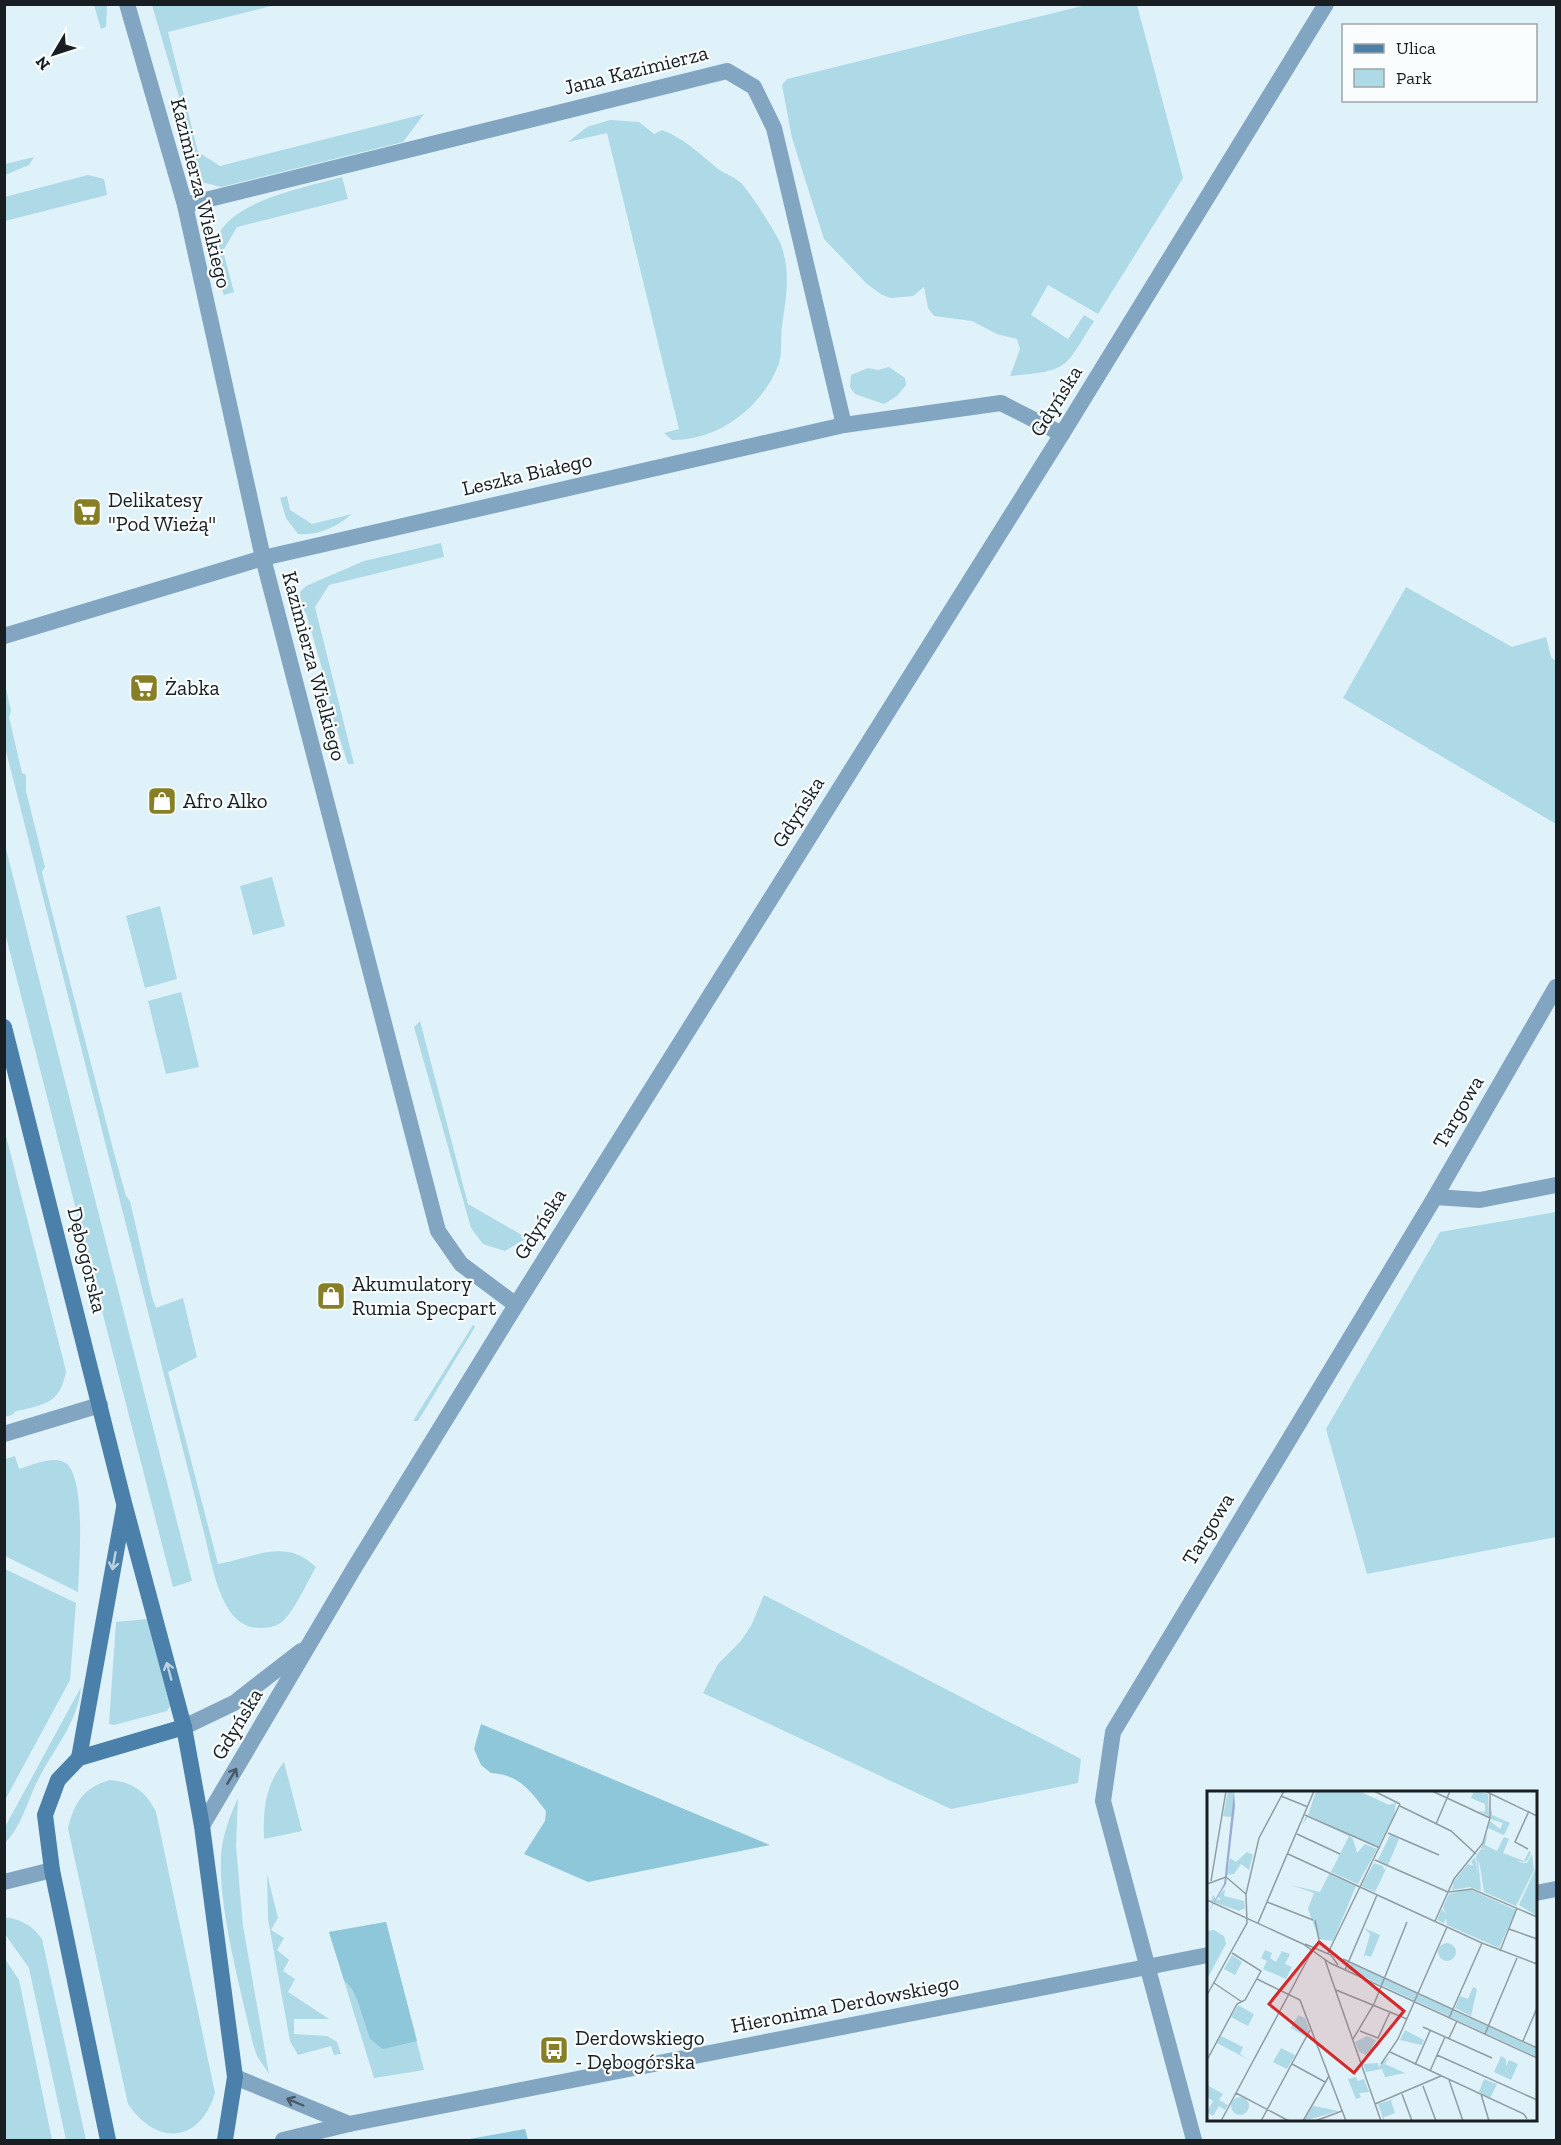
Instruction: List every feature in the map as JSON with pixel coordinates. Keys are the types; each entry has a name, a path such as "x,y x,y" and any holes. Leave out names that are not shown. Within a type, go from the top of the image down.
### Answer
{"main road":[{"name":"Dębogórska","path":"4,1028 124,1503 184,1727 202,1826 235,2077 225,2140"},
{"name":"Dębogórska","path":"79,1758 124,1503"},
{"path":"108,2140 52,1870 45,1815 57,1780 79,1758 184,1727"}],"street":[{"name":"Kazimierza Wielkiego","path":"127,4 185,205 263,558 438,1231 461,1264 516,1305"},
{"name":"Gdyńska","path":"202,1826 516,1305 1062,434 1326,4"},
{"name":"Jana Kazimierza","path":"185,205 727,71 754,87 774,128 799,242 844,425"},
{"name":"Leszka Białego","path":"4,636 263,558 844,425 1001,404 1062,434"},
{"name":"Targowa","path":"1194,2140 1103,1800 1113,1732 1434,1197 1557,987"},
{"path":"1434,1197 1479,1200 1557,1185"},
{"path":"4,1434 100,1405"},
{"name":"Gdyńska","path":"184,1727 234,1703 309,1645"},
{"path":"4,1882 52,1870"},
{"path":"1537,1893 1557,1889"},
{"name":"Hieronima Derdowskiego","path":"283,2140 349,2124 1207,1955"},
{"path":"235,2077 349,2124"}],"green space":[{"path":"94,5 107,5 106,27 101,29"},
{"path":"152,5 275,5 168,32 198,152 220,166 424,114 403,142 221,187 198,181 192,176 182,155 182,107"},
{"path":"1086,5 1137,5 1183,178 1098,314 1048,285 1031,315 1068,339 1084,315 1094,321 1069,359 1062,365 1044,372 1010,376 1020,349 1017,339 997,334 972,321 934,316 928,308 924,287 913,296 891,298 882,295 867,284 824,239 792,138 782,85 787,79"},
{"path":"610,120 639,122 654,134 662,130 678,138 718,169 739,181 756,203 781,245 786,265 787,285 778,366 761,395 749,408 736,419 706,435 672,440 664,433 679,429 607,133 568,142 587,127"},
{"path":"34,157 29,165 5,175 5,164"},
{"path":"88,175 104,179 107,195 5,221 5,197"},
{"path":"342,177 348,199 237,227 223,251 234,292 224,295 214,261 214,247 224,226 252,205 290,191"},
{"path":"889,367 905,378 906,385 897,396 884,404 855,394 850,387 851,375 868,368 878,370"},
{"path":"287,496 290,510 312,524 352,514 327,529 298,534 286,518 280,498"},
{"path":"441,543 444,557 329,585 315,607 354,764 348,764 332,715 327,686 306,613 300,606 300,592 306,586 364,561"},
{"path":"1406,587 1512,647 1546,637 1551,657 1556,661 1556,824 1343,698"},
{"path":"5,684 11,711 9,717 22,773 26,775 26,791 45,867 42,872 44,881 114,1153 126,1196 130,1201 152,1297 156,1308 183,1298 197,1357 168,1372 218,1564 257,1554 281,1551 304,1558 316,1567 290,1613 280,1623 267,1628 246,1625 235,1617 226,1605 214,1574 5,747"},
{"path":"5,845 192,1581 173,1587 5,933"},
{"path":"272,877 285,926 253,935 240,886"},
{"path":"160,906 177,979 145,988 126,916"},
{"path":"181,992 199,1067 166,1074 148,1001"},
{"path":"420,1021 468,1204 527,1238 505,1251 483,1244 471,1228 414,1027"},
{"path":"4,1128 66,1371 59,1391 48,1402 5,1417"},
{"path":"1556,1212 1556,1537 1367,1574 1326,1429 1440,1232"},
{"path":"473,1325 475,1327 418,1421 413,1421"},
{"path":"15,1456 19,1469 59,1460 71,1470 79,1502 78,1592 5,1556 5,1459"},
{"path":"5,1569 76,1603 70,1680 5,1800"},
{"path":"764,1595 1081,1759 1078,1783 951,1809 703,1693 718,1664 740,1642 751,1626"},
{"path":"148,1619 170,1706 167,1711 114,1725 109,1724 116,1622"},
{"path":"81,1687 70,1724 38,1780 16,1829 5,1843 5,1827"},
{"path":"284,1762 302,1831 264,1839 266,1798"},
{"path":"110,1780 138,1789 156,1812 215,2093 208,2110 198,2122 188,2130 176,2133 163,2132 151,2127 128,2104 68,1828 73,1811 82,1797 93,1787"},
{"path":"238,1798 236,1846 243,1926 269,2074 257,2056 253,2044 230,1945 222,1892 222,1846 228,1821"},
{"path":"267,1874 278,1918 271,1930 284,1938 277,1950 289,1960 283,1971 295,1979 288,1992 329,2019 294,2019 294,2034 327,2036 337,2042 341,2054 334,2055 331,2046 298,2055 290,2041 268,1919"},
{"path":"4,1917 26,1924 42,1939 86,2140 66,2140 29,1968 5,1934"},
{"path":"386,1922 424,2070 374,2078 329,1932"},
{"path":"5,1959 19,1980 52,2140 5,2140"}],"shaded area":[{"path":"481,1724 770,1845 588,1882 524,1854 545,1821 546,1811 523,1784 509,1776 491,1773 481,1765 474,1749"},
{"path":"386,1922 417,2041 383,2049 370,2039 357,1999 344,1980 329,1932"},
{"path":"525,2129 528,2140 464,2140"}],"place":[{"name":"Delikatesy \"Pod Wieżą\"","path":"87,512"},
{"name":"Żabka","path":"144,688"},
{"name":"Afro Alko","path":"162,801"},
{"name":"Akumulatory Rumia Specpart","path":"331,1296"},
{"name":"Derdowskiego - Dębogórska","path":"554,2050"}]}
